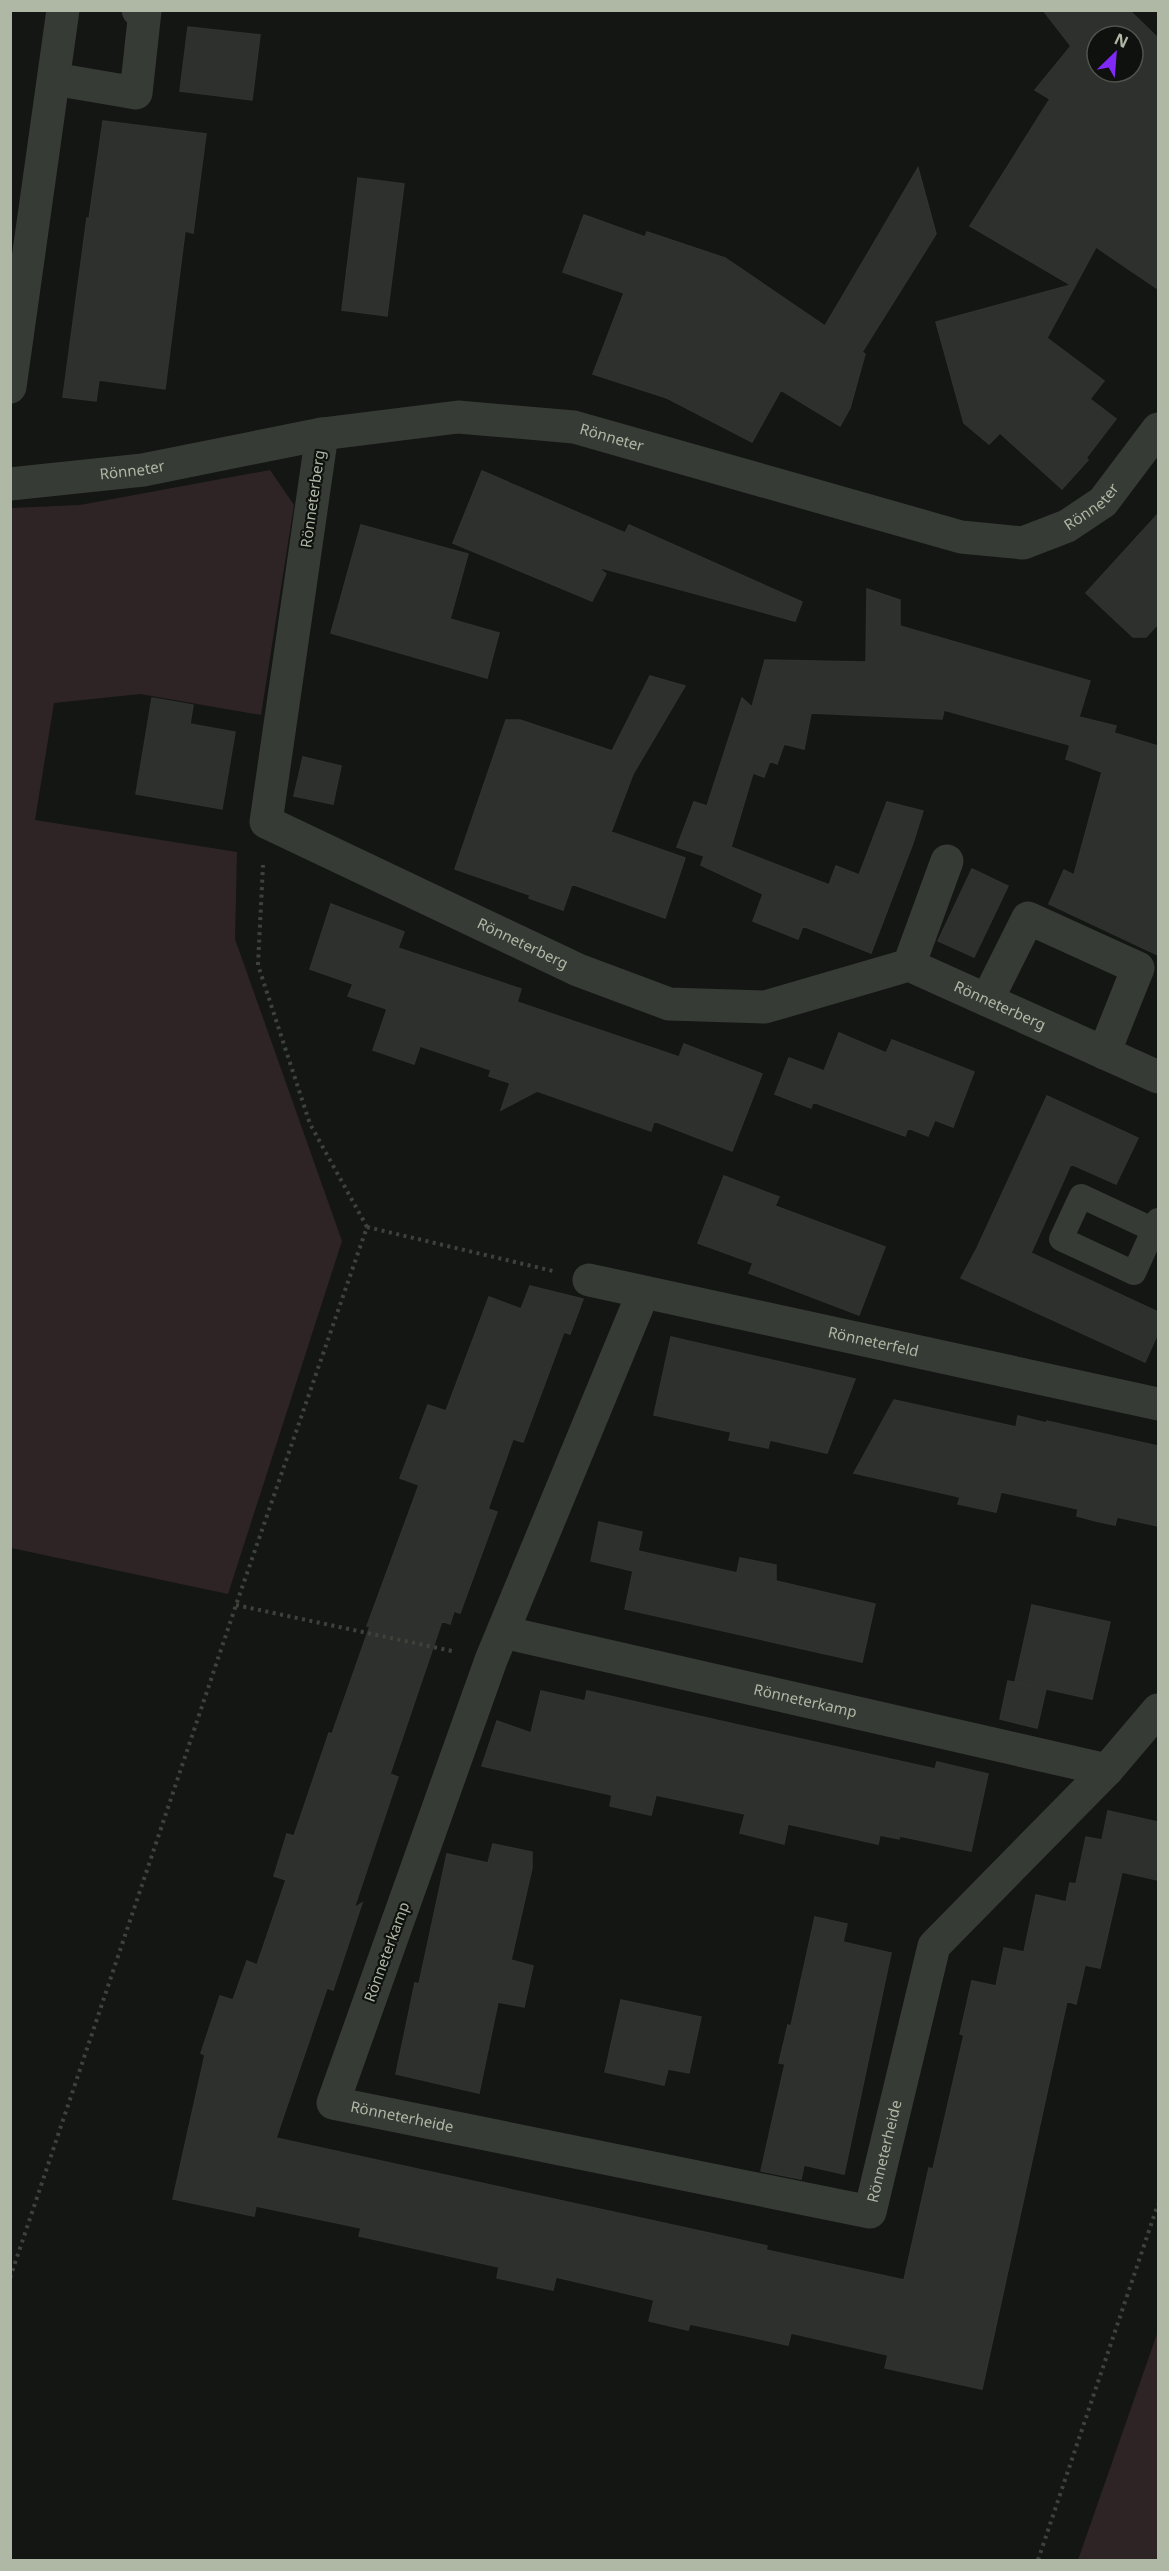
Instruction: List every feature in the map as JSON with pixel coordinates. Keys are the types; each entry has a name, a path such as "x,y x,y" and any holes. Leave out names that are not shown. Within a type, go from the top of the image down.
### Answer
{"street":[{"path":"10,387 63,10"},
{"path":"54,80 136,93 146,11 138,10"},
{"name":"Rönneter","path":"10,484 143,470 322,434 458,417 574,427 961,537 1023,543 1067,526 1103,502 1158,429"},
{"name":"Rönneterberg","path":"322,434 266,822 578,970 669,1004 765,1007 909,965 1158,1077"},
{"path":"909,965 947,861"},
{"path":"987,1000 1028,918 1038,922 1138,968 1104,1053"},
{"name":"Rönneterfeld","path":"589,1280 1158,1404"},
{"name":"Rönneterkamp","path":"333,2103 497,1646 643,1293"},
{"name":"Rönneterkamp","path":"497,1646 1107,1770"},
{"name":"Rönneterheide","path":"333,2103 870,2212 934,1946 1107,1770 1158,1710"}],"path":[{"path":"266,822 258,965 310,1124 367,1227 589,1280"},
{"path":"10,2278 236,1605 367,1227"},
{"path":"236,1605 497,1646"},
{"path":"1038,2560 1158,2204"}],"shaded area":[{"path":"270,470 294,505 261,715 140,694 54,703 35,820 237,852 235,939 342,1241 228,1594 11,1548 10,508 80,505"},
{"path":"1158,2331 1158,2560 1078,2560"}],"building":[{"path":"1043,10 1129,10 1144,24 1085,24 1085,84 1145,84 1145,25 1158,38 1158,289 1096,247 1047,338 1104,381 1090,399 1116,419 1086,458 1088,460 1062,489 1000,433 989,444 964,423 936,322 1071,285 970,226 1050,99 1035,90 1071,46"},
{"path":"188,27 260,35 252,100 180,91"},
{"path":"103,121 206,134 193,233 185,231 165,389 99,380 96,401 63,397 87,218 89,219"},
{"path":"918,168 936,234 862,352 865,354 850,408 840,426 781,390 752,442 667,398 593,374 624,293 563,272 584,215 645,237 647,232 725,258 825,326"},
{"path":"358,178 404,184 387,316 342,310"},
{"path":"482,471 625,533 629,525 802,602 795,621 598,567 606,574 592,601 453,543"},
{"path":"1158,514 1158,624 1146,637 1133,637 1086,593"},
{"path":"361,525 468,554 450,619 499,633 487,678 331,633"},
{"path":"867,589 900,600 900,626 1090,681 1079,717 1116,726 1114,733 1158,746 1158,955 1049,904 1064,870 1074,875 1102,772 1066,759 1070,745 944,710 942,719 811,713 804,749 784,744 777,764 770,761 764,777 753,773 731,847 829,885 836,866 859,875 887,802 923,811 871,953 803,926 798,939 753,921 763,894 701,865 704,856 677,847 694,802 707,806 742,698 752,707 765,660 866,662"},
{"path":"650,676 685,686 633,774 611,832 685,858 665,918 572,884 563,910 529,898 530,895 455,869 506,720 520,720 612,751"},
{"path":"152,698 193,705 190,724 235,732 222,809 136,794"},
{"path":"303,757 341,766 333,804 294,796"},
{"path":"972,869 1008,886 974,957 938,941"},
{"path":"331,904 404,932 398,948 521,989 517,1002 679,1057 684,1044 762,1074 732,1151 654,1121 651,1131 537,1091 501,1110 510,1083 489,1076 491,1070 420,1046 414,1064 373,1050 387,1009 348,996 353,984 310,969"},
{"path":"839,1033 886,1053 892,1040 974,1072 953,1127 935,1120 928,1136 908,1128 905,1136 813,1102 811,1108 775,1094 789,1058 824,1071"},
{"path":"1047,1096 1138,1138 1116,1184 1071,1164 1031,1253 1158,1312 1158,1333 1145,1362 961,1278"},
{"path":"724,1176 779,1197 775,1206 885,1247 859,1315 749,1273 753,1263 698,1243"},
{"path":"530,1286 583,1299 570,1334 564,1332 523,1442 513,1439 488,1509 497,1512 460,1613 454,1611 450,1624 442,1621 390,1774 398,1777 354,1908 362,1903 333,1990 327,1988 276,2138 767,2246 766,2250 904,2280 929,2168 933,2169 964,2035 960,2034 972,1981 996,1986 1004,1948 1024,1952 1036,1895 1066,1902 1070,1883 1076,1884 1086,1837 1102,1840 1108,1811 1158,1822 1158,1880 1122,1872 1100,1968 1085,1965 1076,2004 1067,2001 982,2389 885,2368 888,2355 791,2333 788,2345 690,2324 688,2330 649,2321 654,2300 556,2277 553,2290 497,2278 499,2267 359,2236 361,2228 256,2206 254,2216 173,2199 205,2055 201,2053 220,1996 233,2000 247,1961 257,1965 286,1880 274,1876 287,1834 294,1836 419,1485 400,1478 428,1405 446,1411 489,1297 521,1309"},
{"path":"671,1337 855,1379 827,1453 770,1440 768,1448 729,1440 731,1432 654,1415"},
{"path":"894,1400 1016,1427 1018,1416 1158,1446 1158,1526 1117,1517 1115,1525 1096,1521 1077,1516 1078,1509 1001,1492 996,1512 958,1504 960,1497 854,1473"},
{"path":"599,1522 642,1532 638,1551 737,1573 740,1558 776,1565 776,1581 875,1604 862,1662 625,1609 633,1571 591,1561"},
{"path":"1032,1605 1110,1622 1092,1699 1015,1682"},
{"path":"1008,1681 1046,1689 1037,1728 1000,1719"},
{"path":"541,1691 585,1701 587,1691 935,1769 937,1762 988,1774 971,1851 900,1836 899,1839 880,1835 878,1844 788,1824 784,1844 740,1833 745,1814 656,1795 651,1815 610,1806 612,1795 482,1766 497,1721 531,1733"},
{"path":"493,1844 532,1852 532,1868 511,1960 533,1966 524,2007 498,2002 479,2093 396,2074 415,1983 419,1984 447,1854 488,1863"},
{"path":"815,1917 847,1924 843,1942 891,1953 844,2174 804,2165 801,2179 761,2171 785,2064 779,2063 788,2025 791,2026"},
{"path":"621,2000 701,2017 689,2073 668,2069 664,2085 605,2072"}]}
